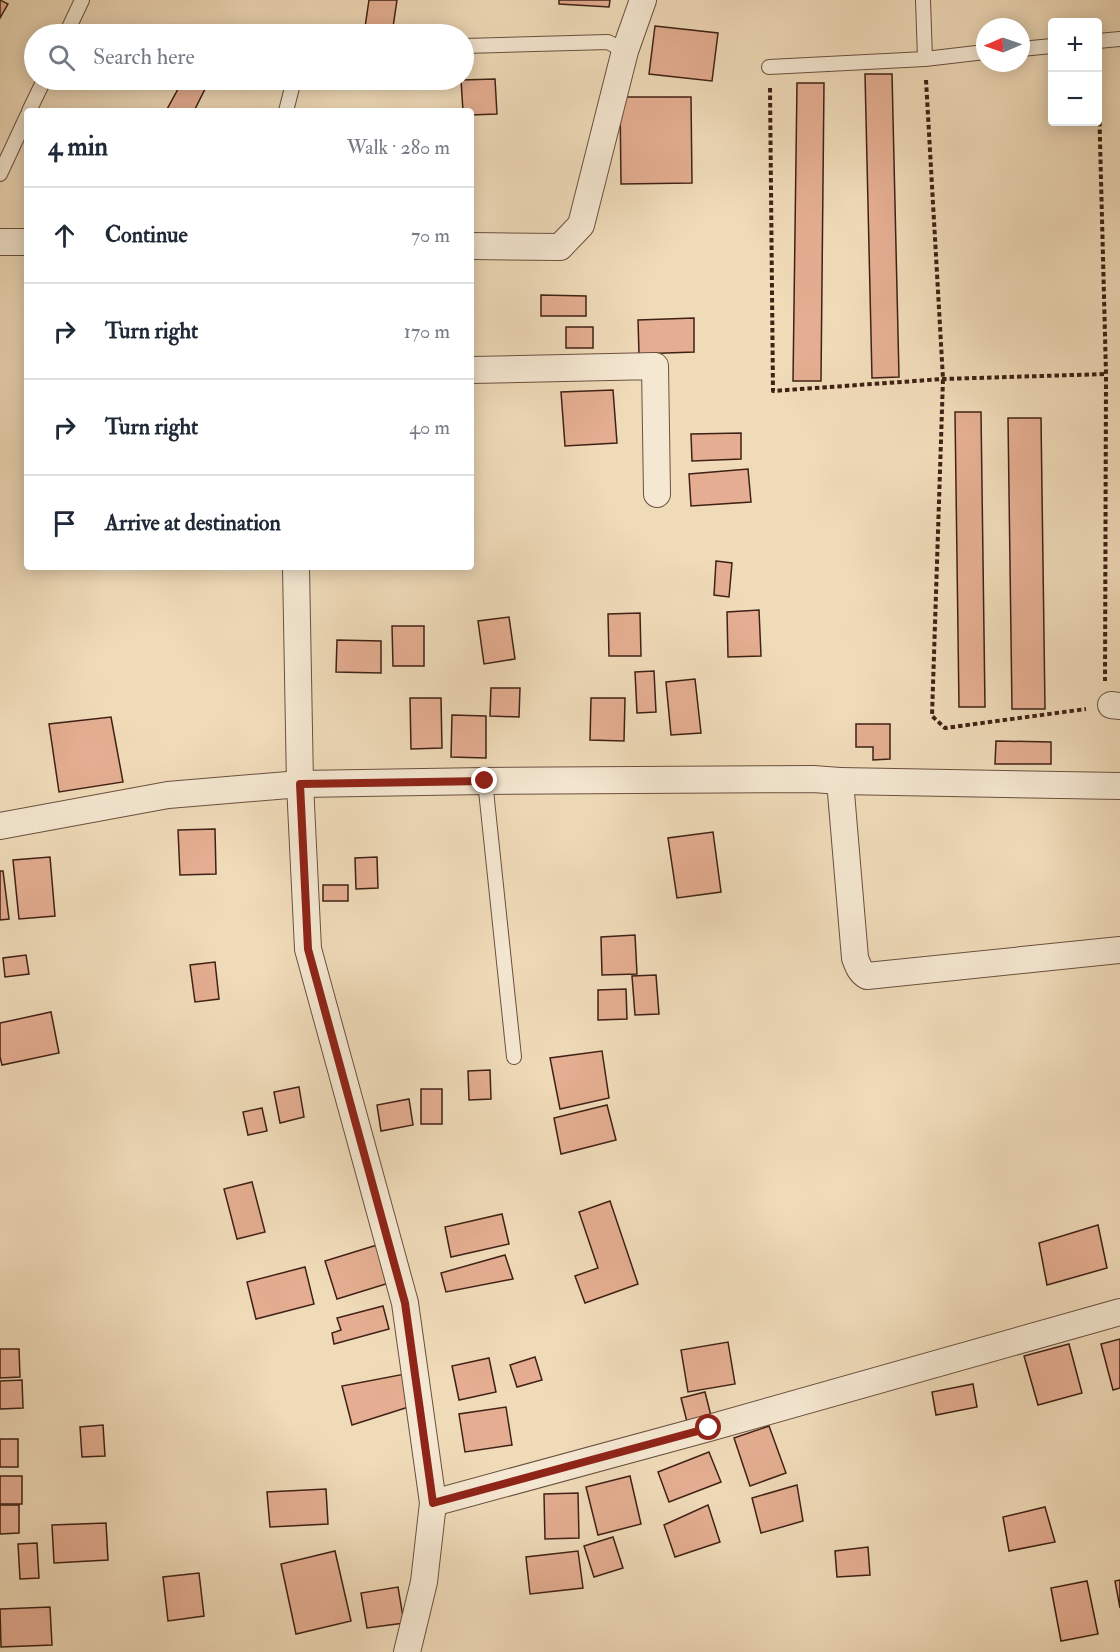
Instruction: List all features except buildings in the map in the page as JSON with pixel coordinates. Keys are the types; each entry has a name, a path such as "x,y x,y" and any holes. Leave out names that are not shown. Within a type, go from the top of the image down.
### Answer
{"street":[{"path":"474,246 560,247 581,225 625,51 643,0"},
{"path":"0,242 24,242"},
{"path":"474,370 655,366 657,494"},
{"path":"296,570 300,784 308,949 405,1303 433,1503 424,1582 407,1652"},
{"path":"0,826 168,795 300,784 813,779 1120,786"},
{"path":"840,781 855,958 862,973 867,976 1120,950"},
{"path":"433,1503 709,1428 1120,1311"}],"lane":[{"path":"71,24 82,0"},
{"path":"923,0 925,58"},
{"path":"1102,41 1120,39"},
{"path":"474,46 608,42 625,51"},
{"path":"1030,48 1048,46"},
{"path":"770,66 925,58 976,53"},
{"path":"30,108 39,90"},
{"path":"287,108 291,90"},
{"path":"0,174 24,122"},
{"path":"485,781 514,1057"}],"path":[{"path":"925,58 943,379 932,716 945,728 1115,706 1104,680 1106,374 1099,72"},
{"path":"770,66 773,391 943,379 1106,374"}],"route":[{"path":"485,781 300,784 308,949 405,1303 433,1503 709,1428"}]}
